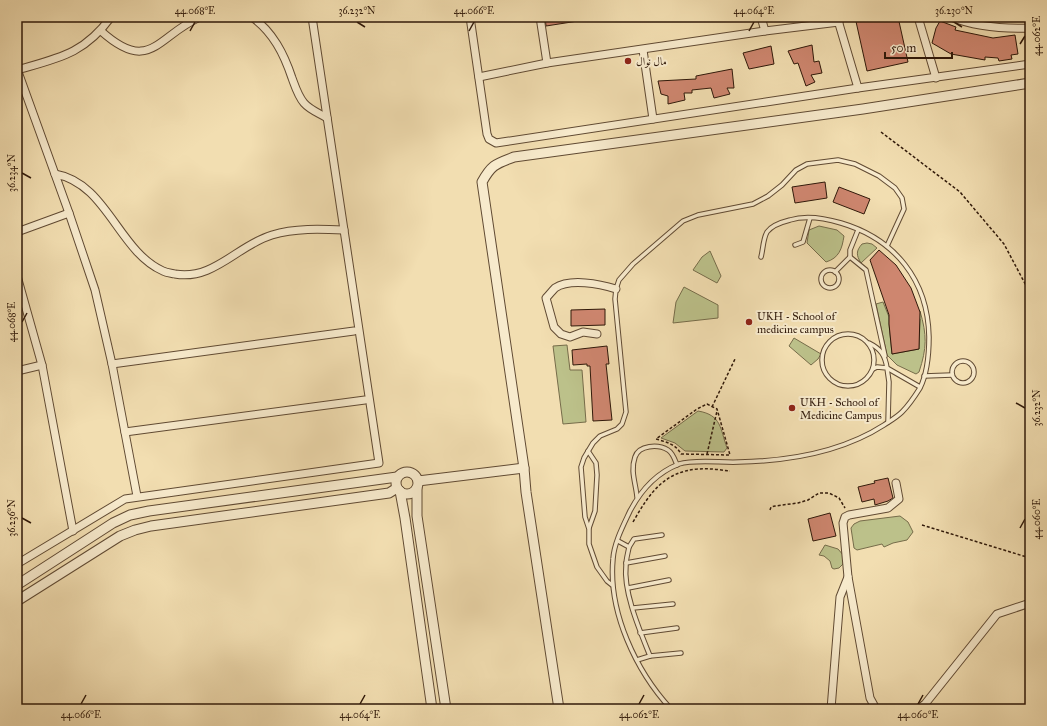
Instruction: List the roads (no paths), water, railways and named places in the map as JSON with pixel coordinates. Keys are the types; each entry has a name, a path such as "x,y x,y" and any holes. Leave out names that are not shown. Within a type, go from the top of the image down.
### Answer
{"street":[{"path":"111,17 101,31 89,42 72,52 17,70 70,214 95,290 112,364 137,496"},
{"path":"101,31 119,46 130,51 141,51 153,48 190,22 200,17"},
{"path":"252,17 261,23 276,41 302,102 309,108 327,118"},
{"path":"17,564 125,499 137,496 379,463 312,17"},
{"path":"470,17 488,136 491,141 496,144 858,88 1030,64"},
{"path":"540,17 547,63"},
{"path":"761,17 765,31"},
{"path":"918,17 936,78"},
{"path":"951,17 984,27 1012,29 1030,28"},
{"path":"479,76 547,63 838,20 858,88"},
{"path":"643,50 653,119"},
{"path":"559,709 526,492 524,468 482,182 488,173 495,164 514,157 863,109 1030,83"},
{"path":"55,174 66,176 84,186 134,249 149,262 164,271 184,275 204,272 270,236 292,230 344,230"},
{"path":"17,232 70,214"},
{"path":"17,276 42,365 73,531"},
{"path":"597,334 583,332 570,337 561,334 554,328 546,298 555,288 570,284 597,284 616,289"},
{"path":"112,364 354,331"},
{"path":"17,371 42,365"},
{"path":"125,432 365,400"},
{"path":"418,485 524,468"},
{"path":"17,585 109,525 130,515 156,510 397,477 407,471 415,474 418,485 417,516 446,709"},
{"path":"397,477 396,484 406,522 432,709"},
{"path":"876,709 870,698 848,577 843,523 845,517 849,515 888,508 899,499 896,483"},
{"path":"17,601 120,536 135,530 151,526 389,493 398,490 407,494 414,492 418,485"},
{"path":"831,709 840,597 848,577"},
{"path":"918,709 925,704 997,614 1030,603"}],"lane":[{"path":"612,585 607,581 597,567 589,544 581,467 593,442 600,436 617,430 622,424 626,412 615,299 619,280 633,264 683,221 698,215 754,204 768,196 782,185 796,170 807,164 820,162 838,160 855,164 879,176 895,188 902,198 904,209 887,246"},
{"path":"671,709 648,681 627,640 617,608 612,585 613,558 621,530 637,497 648,484 661,474 681,463 752,462 788,458 823,451 870,434 901,413 920,387 926,368 929,348 927,312 923,297 914,276 901,259 887,246 858,230 831,220 797,218 776,224 767,232 760,257"},
{"path":"795,245 803,242 810,218"},
{"path":"835,272 850,257 850,250 858,230"},
{"path":"850,257 866,270 887,368 889,382 888,422"},
{"path":"829,270 835,272 838,276 837,285 830,289 824,287 820,282 821,275 829,270"},
{"path":"866,341 871,347 874,356 873,369 866,379 860,384 843,386 836,384 824,372 822,354 826,346 840,335 848,334 857,336 866,341 874,346 885,356"},
{"path":"965,361 974,368 974,376 972,380 965,384 955,380 952,375 953,367 958,362 965,361"},
{"path":"873,369 877,367 887,368 920,387"},
{"path":"924,376 952,375"},
{"path":"637,497 632,472 635,456 644,448 662,448 671,453 677,465"},
{"path":"588,451 596,463 597,475 595,511 588,529"},
{"path":"650,656 640,632 633,608 628,588 626,563 629,547 634,539 662,535"},
{"path":"618,541 629,547"},
{"path":"626,563 665,556"},
{"path":"628,588 669,580"},
{"path":"633,608 673,604"},
{"path":"640,632 677,628"},
{"path":"637,660 650,656 681,653"}],"place":[{"name":"مال نوال","path":"628,61"},
{"name":"UKH - School of medicine campus","path":"749,322"},
{"name":"UKH - School of Medicine Campus","path":"792,408"}]}
